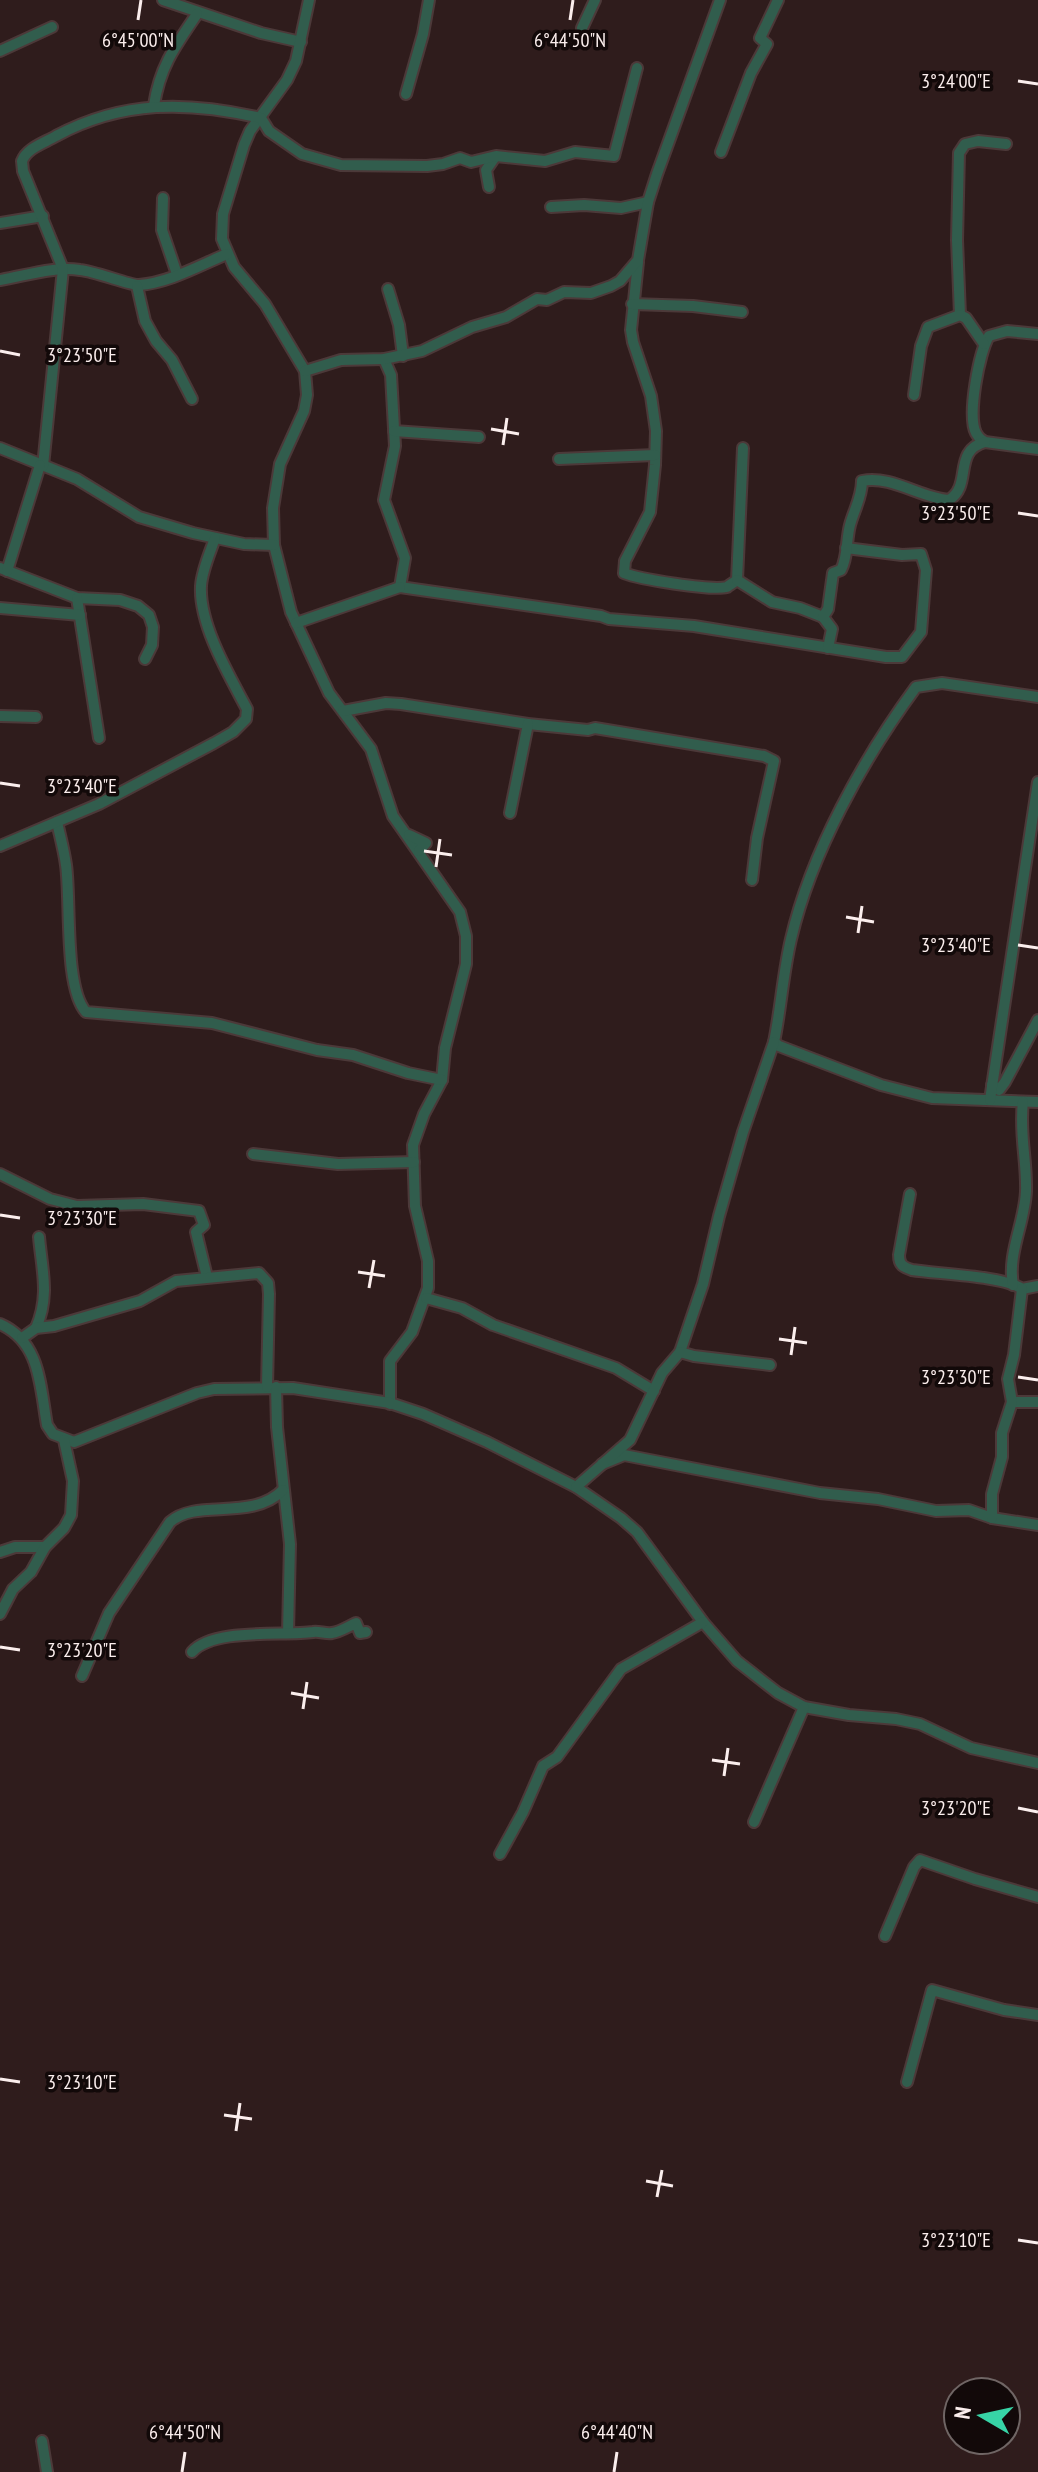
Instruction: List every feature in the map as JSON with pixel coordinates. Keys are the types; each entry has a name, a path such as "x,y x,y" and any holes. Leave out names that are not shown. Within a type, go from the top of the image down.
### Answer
{"street":[{"path":"163,0 197,14 301,42"},
{"path":"309,0 296,61 244,145 223,214 222,239 234,267 265,304 305,371 307,395 304,411 280,464 273,508 274,545 296,623 329,693 371,749 393,816 406,834 426,843 419,851 460,912 466,936 466,964 445,1048 442,1080 413,1145 415,1206 428,1261 426,1298 412,1332 390,1361 390,1404"},
{"path":"406,94 429,0"},
{"path":"582,28 595,0"},
{"path":"720,0 648,202 638,260 632,304 633,342 651,396 655,455 650,512 628,553 624,573 636,578 693,586 727,587 737,580"},
{"path":"721,152 751,73 767,44 760,38 778,0"},
{"path":"154,105 158,81 168,57 197,14"},
{"path":"0,51 52,27"},
{"path":"145,659 152,645 153,627 149,615 138,606 120,600 77,598 3,570 42,465 63,269 23,171 24,155 80,124 118,111 154,105 261,118 269,131 302,154 341,165 427,166 460,158 471,162 496,156 539,161 566,153 593,152 614,156 637,68"},
{"path":"960,315 957,240 959,153 965,144 978,141 1006,144"},
{"path":"489,187 486,170 496,156"},
{"path":"163,198 162,230 177,274"},
{"path":"551,207 584,205 621,208 648,202"},
{"path":"0,223 43,216"},
{"path":"0,280 63,269 100,273 137,286 227,254"},
{"path":"305,371 341,360 384,359 422,351 472,327 506,317 537,299 547,300 564,292 591,293 611,286 638,260"},
{"path":"137,286 145,321 172,360 192,399"},
{"path":"388,289 399,325 403,356"},
{"path":"632,304 693,306 742,312"},
{"path":"914,395 921,346 928,327 960,315 966,318 984,344"},
{"path":"985,442 979,437 973,422 984,344 996,332 1038,334"},
{"path":"384,359 391,375 395,446 384,500 405,558 400,587"},
{"path":"394,431 479,437"},
{"path":"823,617 828,609 833,573 841,570 862,481 882,481 949,500 958,492 967,453 975,445 985,442 1038,449"},
{"path":"0,448 77,479 139,517 215,538 244,544 274,545"},
{"path":"737,580 743,448"},
{"path":"559,459 655,455"},
{"path":"0,846 99,804 214,743 233,732 246,719 247,709 212,638 202,602 201,585 215,538"},
{"path":"296,623 400,587 501,600 609,619 694,626 902,657 921,632 926,570 921,554 902,555 846,548"},
{"path":"737,580 772,602 823,617 832,629 828,648"},
{"path":"67,614 77,598"},
{"path":"77,598 99,738"},
{"path":"0,608 80,615"},
{"path":"576,1487 630,1440 669,1363 680,1352 703,1284 743,1132 774,1042 790,941 810,879 858,778 916,687 942,683 1038,697"},
{"path":"343,711 386,703 401,704 528,724 588,730 595,728 764,756 774,761 757,838 752,880"},
{"path":"0,716 36,717"},
{"path":"510,813 528,724"},
{"path":"990,1100 1038,782"},
{"path":"57,822 66,866 73,981 81,1007 86,1012 212,1023 317,1050 353,1055 408,1073 442,1080"},
{"path":"992,1085 999,1090 1005,1082 1038,1020"},
{"path":"774,1042 881,1085 932,1098 1038,1102"},
{"path":"992,1518 992,1494 1002,1457 1002,1433 1012,1402 1008,1379 1014,1355 1018,1287 1012,1266 1026,1188 1020,1124 1023,1102"},
{"path":"253,1154 338,1164 414,1162"},
{"path":"0,1174 50,1199 77,1206 143,1204 199,1211 204,1225 196,1232 207,1277"},
{"path":"910,1194 899,1255 899,1263 903,1267 989,1279 1018,1287 1038,1286"},
{"path":"36,1328 45,1299 46,1279 39,1237"},
{"path":"22,1338 36,1328 54,1326 140,1301 176,1281 259,1273 268,1283 272,1387 290,1544 288,1633"},
{"path":"426,1298 462,1308 493,1325 616,1368 654,1391"},
{"path":"0,1324 22,1338 35,1359 47,1425 53,1434 64,1440 83,1440 197,1393 214,1389 272,1387 390,1404 423,1414 487,1442 576,1487 605,1506 637,1532 703,1622 737,1661 778,1693 804,1707 920,1724 971,1748 1038,1763"},
{"path":"680,1352 770,1365"},
{"path":"1012,1402 1038,1402"},
{"path":"0,1614 13,1589 38,1564 45,1547 68,1522 74,1502 73,1481 64,1440"},
{"path":"602,1464 624,1455 820,1493 878,1499 936,1511 969,1510 992,1518 1038,1525"},
{"path":"82,1676 109,1613 170,1522 183,1515 255,1506 275,1498 283,1490"},
{"path":"0,1552 15,1547 45,1547"},
{"path":"500,1854 543,1766 557,1757 621,1669 703,1622"},
{"path":"192,1652 213,1638 334,1633 356,1623 360,1633 366,1632"},
{"path":"754,1822 804,1707"},
{"path":"885,1936 914,1867 920,1860 1038,1897"},
{"path":"907,2082 932,1990 1004,2010 1038,2015"},
{"path":"42,2441 47,2472"}]}
